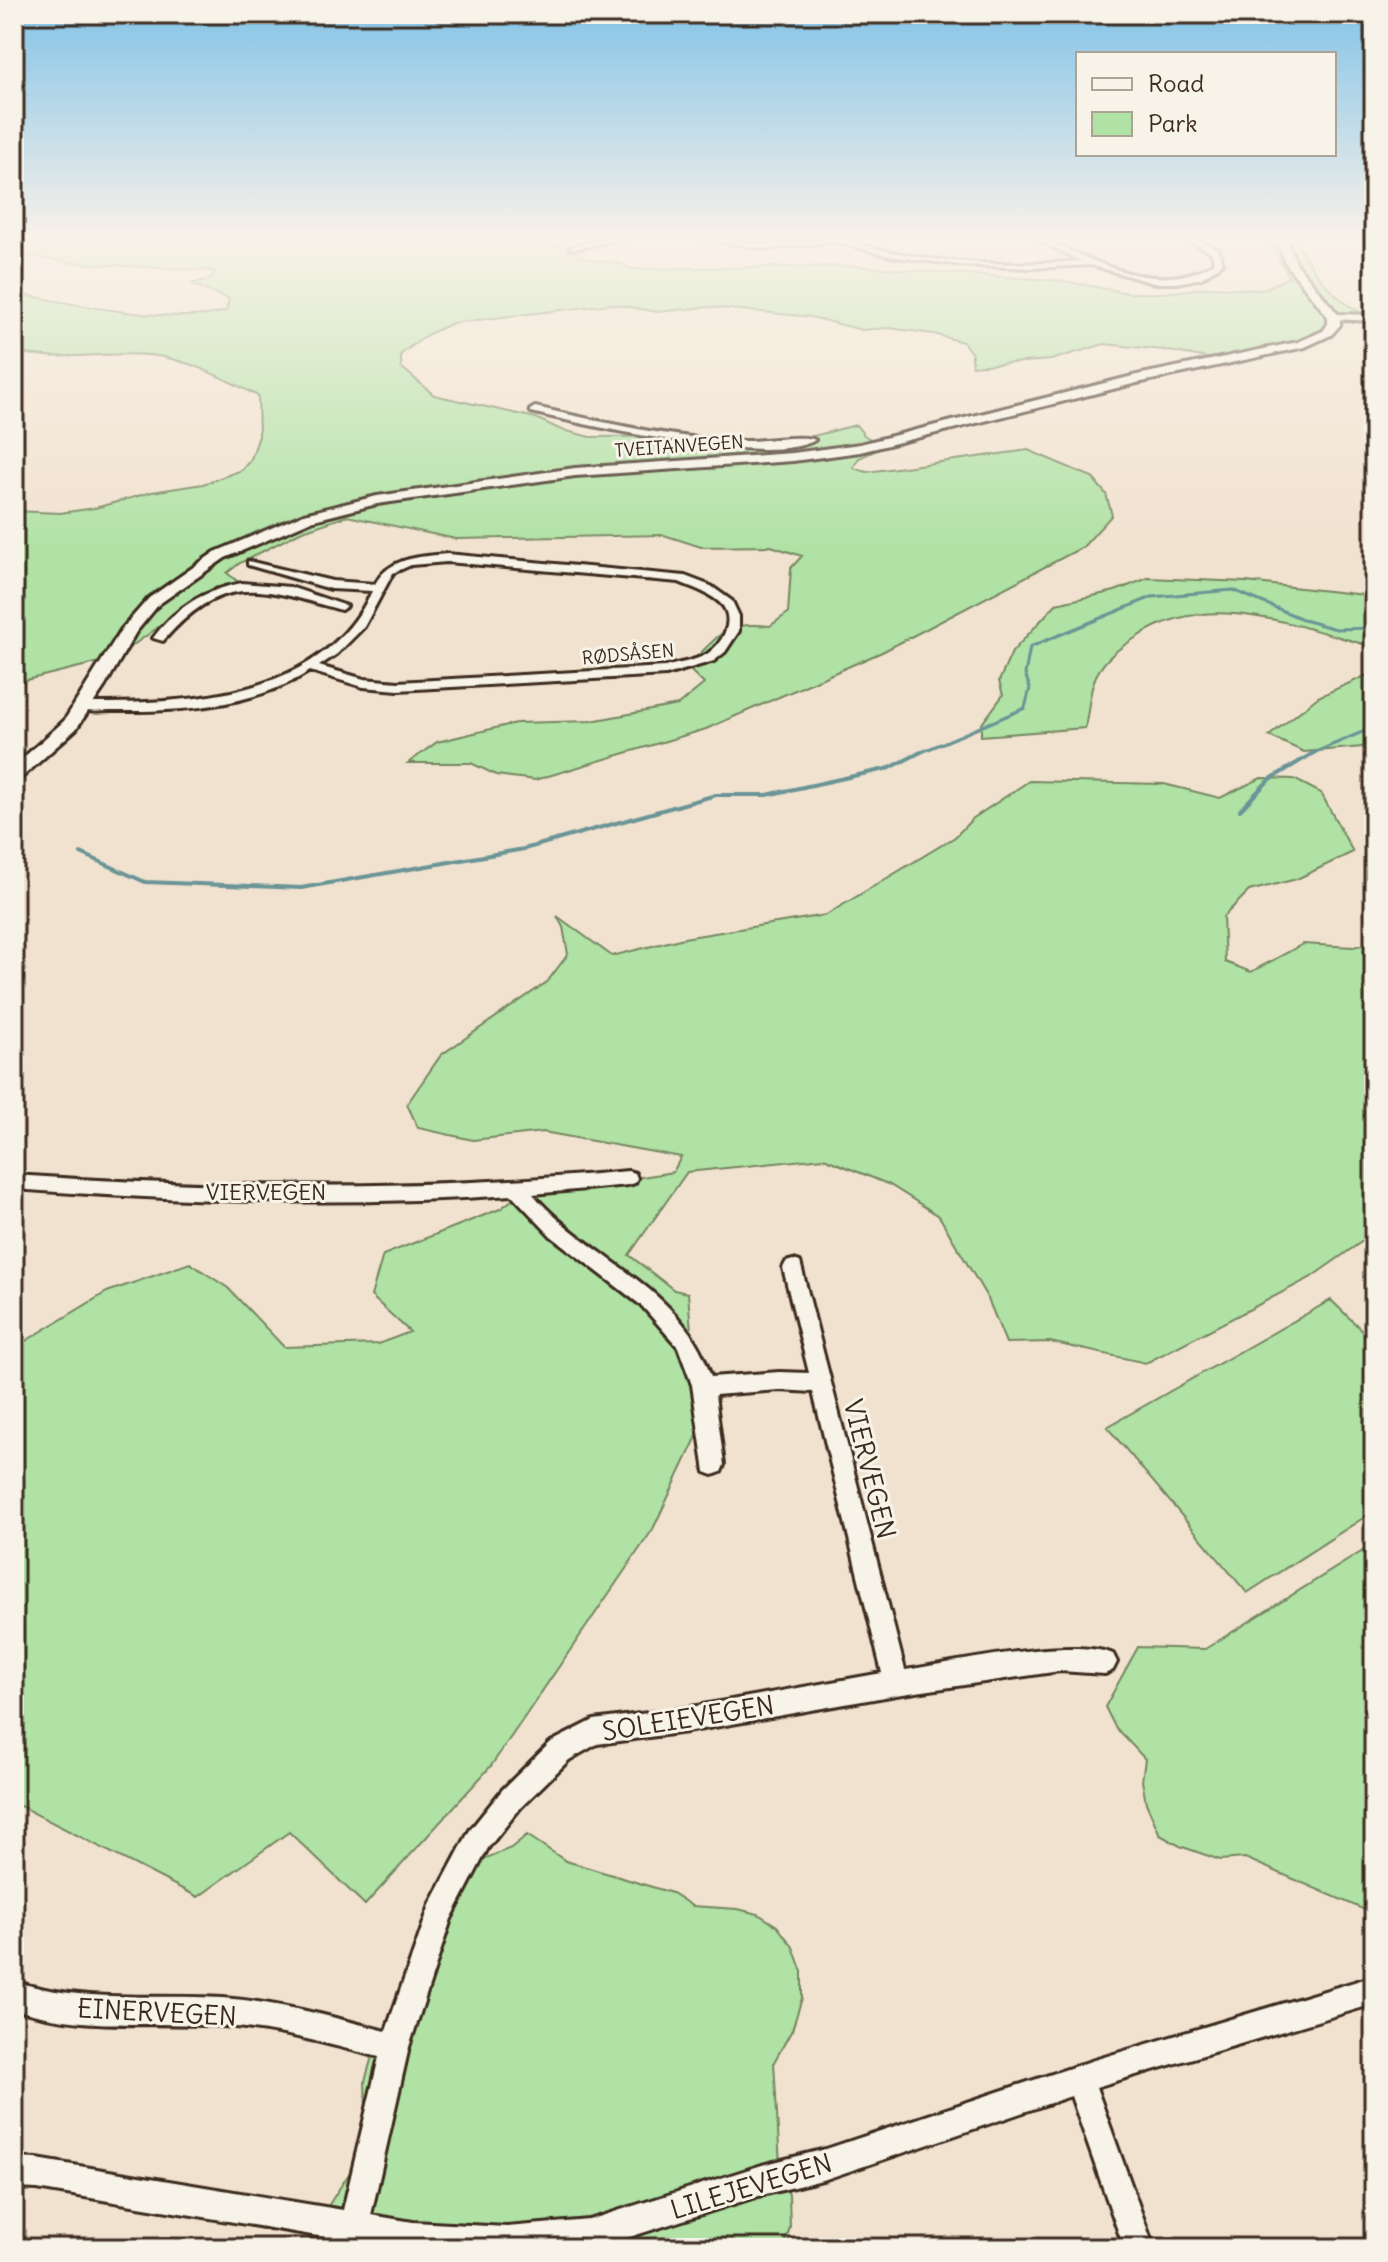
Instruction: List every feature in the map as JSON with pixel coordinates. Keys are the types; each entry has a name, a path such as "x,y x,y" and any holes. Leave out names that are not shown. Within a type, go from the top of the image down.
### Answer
{"main road":[{"name":"TVEITANVEGEN","path":"14,775 59,736 84,707 129,630 154,601 220,555 309,517 377,500 564,474 793,457 860,448 1148,376 1304,344"}],"street":[{"path":"535,410 682,438 775,445 810,440"},
{"name":"RØDSÅSEN","path":"84,707 196,705 247,694 310,667 358,627 389,571 409,562 430,558 660,576 694,583 718,595 728,604 733,616 733,631 721,649 709,658 666,671 398,686 363,683 310,667"},
{"path":"252,563 297,577 379,588"},
{"path":"159,638 182,609 211,594 250,586 301,591 351,586"},
{"path":"301,591 341,606"},
{"name":"VIERVEGEN","path":"14,1182 152,1192 377,1193 518,1189 628,1178"},
{"path":"518,1189 545,1222 664,1314 685,1340 696,1362 710,1421 713,1465"},
{"name":"VIERVEGEN","path":"793,1268 896,1683"},
{"path":"702,1387 779,1381 820,1383"},
{"name":"SOLEIEVEGEN","path":"354,2226 395,2047 439,1914 479,1839 512,1798 560,1751 594,1732 1060,1659 1105,1662"},
{"name":"LILEJEVEGEN","path":"14,2173 37,2174 413,2237 507,2242 589,2235 762,2180 826,2164 1079,2079 1374,1990"},
{"name":"EINERVEGEN","path":"14,1995 31,2002 102,2013 167,2009 225,2012 322,2028 395,2047"},
{"path":"1079,2079 1139,2248"}],"green space":[{"path":"14,344 415,344 401,354 401,367 434,395 536,418 559,429 590,437 719,436 772,442 794,441 856,425 864,435 884,447 859,458 853,468 867,472 1028,450 1092,477 1106,494 1112,515 1083,547 882,652 706,729 535,780 496,775 471,763 408,763 437,742 516,723 591,721 678,705 704,684 688,668 690,663 725,631 743,625 770,626 788,613 791,568 802,556 771,546 701,547 664,535 456,539 347,516 300,532 240,563 227,573 246,588 215,587 129,648 104,661 14,683 14,511 60,513 95,508 152,492 203,484 242,470 251,459 259,436 258,396 191,365 149,355 48,356 14,351"},
{"path":"964,344 1303,344 1219,360 1104,344 1051,360 972,366 972,354"},
{"path":"1148,578 1246,582 1374,596 1374,647 1254,616 1224,613 1194,615 1165,623 1137,637 1110,657 1094,680 1085,728 981,736 981,725 1003,695 999,681 1012,652 1056,604 1115,591"},
{"path":"1374,672 1374,746 1304,752 1269,736 1318,697"},
{"path":"1261,778 1294,779 1321,793 1353,852 1297,879 1249,891 1223,917 1225,962 1251,972 1303,944 1353,947 1374,942 1374,1233 1310,1278 1146,1363 1050,1342 1006,1343 988,1299 939,1216 890,1185 824,1158 687,1172 629,1255 674,1290 688,1293 699,1432 653,1529 491,1766 365,1905 289,1832 198,1897 14,1803 14,1348 107,1292 190,1263 228,1288 284,1347 378,1344 410,1332 371,1296 383,1255 500,1209 516,1197 673,1172 681,1157 543,1132 473,1140 418,1128 407,1104 441,1055 547,982 568,954 563,927 557,916 612,956 684,938 826,915 955,837 972,819 1029,781 1164,784 1220,798"},
{"path":"1331,1300 1374,1342 1374,1511 1247,1593 1107,1427"},
{"path":"1374,1544 1374,1914 1245,1858 1220,1860 1180,1846 1160,1835 1146,1803 1142,1781 1145,1759 1115,1727 1105,1707 1138,1647 1205,1649"},
{"path":"527,1835 566,1861 672,1893 692,1906 738,1909 758,1914 777,1926 793,1947 802,1972 802,1998 792,2030 774,2062 780,2165 789,2195 790,2227 784,2248 306,2248 329,2205 374,2135 366,2110 365,2081 373,2053 394,2023 467,1866 511,1848"}],"waterway":[{"path":"918,754 1025,708 1030,688 1025,674 1030,647 1152,597 1233,590 1307,621 1336,629 1374,628"},
{"path":"1313,753 1374,727"},
{"path":"1240,810 1269,780 1313,753"},
{"path":"81,853 145,882 301,888 524,849 716,795 767,795 890,768 918,754"}]}
